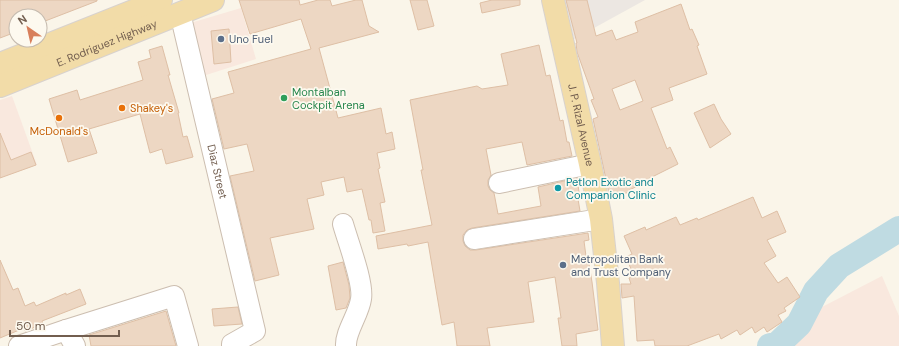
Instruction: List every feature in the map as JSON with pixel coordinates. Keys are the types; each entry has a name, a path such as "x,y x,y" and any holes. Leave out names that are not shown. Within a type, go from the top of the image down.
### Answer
{"main road":[{"name":"E. Rodriguez Highway","path":"0,86 161,0"},
{"name":"E. Rodriguez Highway","path":"0,64 180,13 213,0"},
{"name":"J. P. Rizal Avenue","path":"553,0 601,219 613,346"}],"street":[{"name":"Diaz Street","path":"180,13 255,331 232,344 232,346"},
{"path":"499,183 590,164"},
{"path":"474,239 601,219"},
{"path":"342,224 361,285 361,299 348,335 346,346"},
{"path":"19,346 71,338 174,296 188,346"}],"shaded area":[{"path":"565,0 645,0 574,39"},
{"path":"241,8 256,59 203,76 187,24"},
{"path":"12,96 37,165 0,178 0,100"},
{"path":"882,276 899,316 899,346 785,346 822,307"}],"building":[{"path":"0,0 97,0 48,20 48,8 8,8 8,35 0,38"},
{"path":"239,0 299,0 300,5 318,0 330,0 332,6 362,0 369,26 379,32 319,48 338,118 381,108 386,134 392,132 395,149 377,153 380,168 378,169 385,202 380,203 385,231 373,233 371,220 369,220 362,189 347,192 344,177 321,182 324,195 307,199 314,229 270,238 279,275 255,281 230,176 254,171 247,144 224,149 212,99 234,93 228,72 311,49 301,19 250,34"},
{"path":"410,0 427,0 434,26 418,30"},
{"path":"492,0 520,0 520,5 482,13 480,3"},
{"path":"566,0 587,0 596,36 612,30 616,40 638,32 635,22 681,4 690,30 692,29 699,45 697,46 707,74 669,88 673,100 651,108 667,149 670,147 678,164 648,179 649,181 629,190 630,192 610,198 593,119 598,117 591,100 594,99 577,52 577,43","holes":["635,80 643,101 620,110 612,89"]},
{"name":"Uno Fuel","path":"229,29 231,62 214,64 211,31"},
{"path":"539,45 546,76 550,75 560,121 563,120 567,142 569,142 572,156 527,165 522,142 486,149 491,175 488,180 488,186 494,193 498,214 541,206 538,187 577,178 580,211 472,228 467,230 463,235 463,241 465,246 470,250 476,250 588,233 589,240 584,241 587,264 589,264 592,282 598,330 576,334 577,346 562,346 558,318 561,318 555,277 528,282 534,322 487,328 490,346 457,346 454,322 442,325 428,242 378,249 376,236 432,225 421,170 423,170 410,100 477,86 482,89 508,85 501,54"},
{"path":"162,46 170,75 168,75 179,113 183,137 187,136 193,157 166,164 162,149 150,153 140,114 89,129 97,153 68,162 49,99 77,90 80,100 143,80 138,62 151,58 149,50"},
{"path":"714,104 721,119 731,134 710,148 694,113"},
{"path":"0,133 11,160 31,152 36,165 0,178"},
{"path":"753,197 762,218 777,211 786,232 767,240 776,256 764,263 778,283 787,277 800,297 784,308 786,311 778,315 782,322 767,332 764,327 755,333 752,327 740,335 737,330 721,339 719,334 687,346 655,346 654,340 637,341 634,296 622,298 621,284 631,284 629,278 634,276 626,257 632,254 624,236 645,227 646,230 676,217 680,225 697,218 698,220"},
{"path":"0,260 13,290 18,288 25,306 34,302 36,306 66,293 66,295 80,289 86,304 42,321 43,324 25,331 24,328 0,338"},
{"path":"343,262 349,285 350,298 346,308 336,310 328,266"},
{"path":"238,307 242,324 214,326 212,309"},
{"path":"166,311 176,346 91,346 89,335"}],"waterway":[{"path":"770,346 777,345 799,324 816,291 839,266 899,229"}],"place":[{"name":"Uno Fuel","path":"221,39"},
{"name":"Montalban Cockpit Arena","path":"284,98"},
{"name":"Shakey's","path":"122,108"},
{"name":"McDonald's","path":"59,118"},
{"name":"Petlon Exotic and Companion Clinic","path":"558,188"},
{"name":"Metropolitan Bank and Trust Company","path":"563,265"}]}
